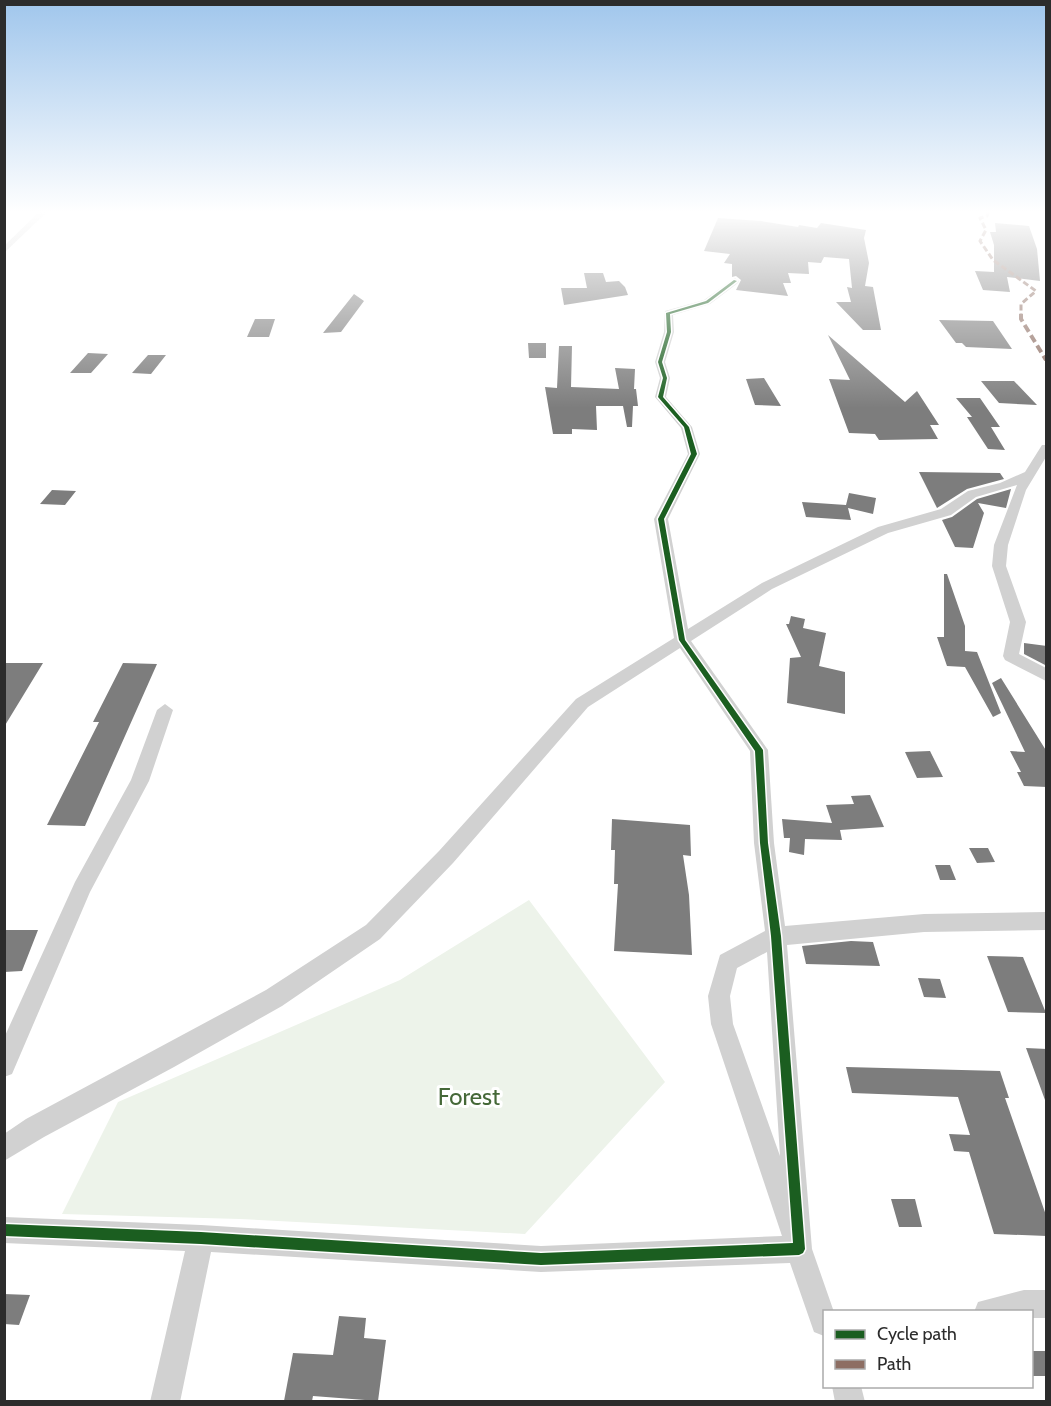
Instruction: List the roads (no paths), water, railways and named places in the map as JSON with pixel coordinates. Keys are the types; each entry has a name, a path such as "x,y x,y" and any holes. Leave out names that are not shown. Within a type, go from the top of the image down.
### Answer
{"street":[{"path":"735,281 707,302 668,313 669,332 660,362 665,378 660,397 686,427 694,454 661,519 682,640 759,750 764,843 776,936 799,1249"},
{"path":"1047,448 1020,490 1001,545 999,566 1018,622 1011,656 1047,675"},
{"path":"4,1149 35,1128 166,1059 274,998 373,932 446,857 582,703 767,586 883,530 946,512 972,494 1004,486 1031,474"},
{"path":"4,1066 82,888 140,781 165,710"},
{"path":"823,1316 722,1023 720,996 728,962 776,936 924,923 1047,921"},
{"path":"4,1230 201,1238 541,1259 799,1249"},
{"path":"165,1401 201,1238"},
{"path":"993,1310 1024,1304 1047,1304"}],"park label":[{"name":"Forest","path":"469,1096"}]}
